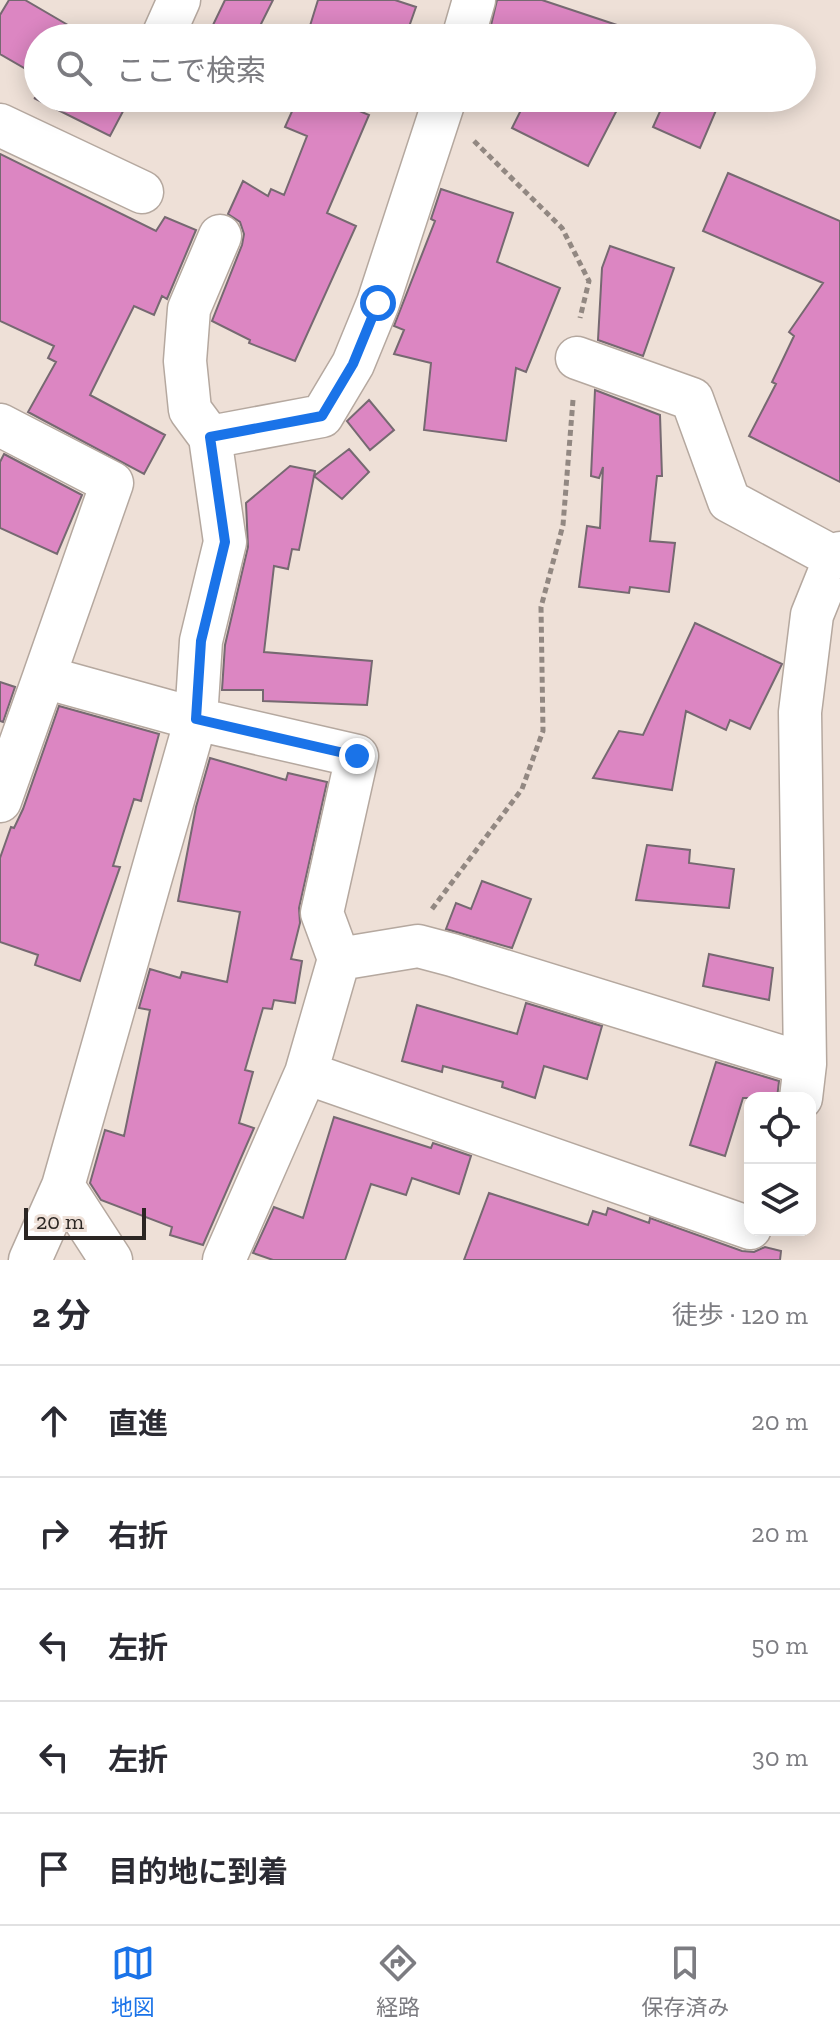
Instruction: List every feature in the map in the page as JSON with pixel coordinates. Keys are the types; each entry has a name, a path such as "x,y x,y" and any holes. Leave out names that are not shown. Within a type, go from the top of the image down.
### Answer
{"street":[{"path":"168,24 179,0"},
{"path":"467,24 474,0"},
{"path":"210,437 322,416 353,364 378,303 441,112"},
{"path":"0,125 142,192"},
{"path":"30,1260 63,1186 196,719 201,641 225,542 210,437 190,410 185,361 189,309 220,236"},
{"path":"339,959 418,946 452,955 803,1081 800,712 812,615 838,556 729,501 692,399 577,358"},
{"path":"0,425 112,483 0,801"},
{"path":"44,677 196,719 357,756 322,913 339,959 306,1073 224,1260"},
{"path":"306,1073 744,1230"},
{"path":"63,1186 111,1260"}],"path":[{"path":"418,946 423,920 522,789 543,731 541,607 563,525 578,325 589,281 562,228 452,112"}],"building":[{"path":"9,0 25,0 66,24 24,24 24,68 0,54 0,15"},
{"path":"225,0 273,0 261,24 213,24"},
{"path":"318,0 395,0 416,7 410,24 311,24"},
{"path":"497,0 542,0 614,24 491,24"},
{"path":"62,112 123,112 110,136"},
{"path":"292,112 362,112 369,115 327,213 356,226 295,361 249,343 250,340 212,321 242,245 244,234 240,222 228,214 243,181 268,196 271,189 284,195 307,136 285,127"},
{"path":"520,112 616,112 588,166 512,128"},
{"path":"660,112 715,112 700,148 653,127"},
{"path":"0,154 156,231 165,217 196,230 167,299 162,296 154,315 134,306 90,395 165,435 144,474 28,412 56,362 48,358 54,346 0,321"},
{"path":"728,173 840,221 840,482 749,436 776,384 772,382 794,336 789,332 823,283 703,231"},
{"path":"441,189 513,213 497,262 560,288 526,372 516,368 506,441 424,430 431,363 394,354 404,330 394,326 435,221 431,219"},
{"path":"610,246 674,268 643,356 598,340 602,268"},
{"path":"595,390 660,415 662,476 657,476 650,541 675,543 669,592 630,587 629,593 579,587 587,526 600,528 603,467 599,478 591,476"},
{"path":"369,400 394,430 370,450 347,421"},
{"path":"349,449 369,472 342,499 314,476"},
{"path":"4,454 82,495 57,554 0,528 0,462"},
{"path":"290,466 315,471 299,550 292,549 288,569 274,566 264,652 372,661 367,705 263,701 263,690 222,690 225,645 248,547 246,503"},
{"path":"695,623 782,664 750,729 730,720 726,730 686,711 672,790 593,778 619,731 643,735"},
{"path":"0,682 15,687 3,722 0,721"},
{"path":"59,706 159,734 141,801 134,799 113,866 120,867 80,981 35,965 38,955 0,942 0,858 11,827 14,828 23,809"},
{"path":"210,758 286,780 288,773 327,782 291,959 302,961 295,1003 274,1000 272,1009 263,1008 245,1070 253,1072 239,1123 254,1128 203,1245 170,1235 172,1227 101,1200 90,1183 105,1130 124,1136 150,1010 139,1008 150,969 180,978 182,972 227,982 240,912 178,901 196,807"},
{"path":"647,845 690,850 689,863 734,869 729,908 636,900"},
{"path":"482,881 531,899 512,948 446,929 456,903 471,909"},
{"path":"709,954 773,968 769,1000 703,986"},
{"path":"526,1003 602,1026 587,1079 544,1066 535,1098 502,1087 503,1082 443,1066 442,1072 402,1061 417,1005 517,1034"},
{"path":"716,1062 779,1081 778,1092 744,1092 725,1156 690,1145"},
{"path":"334,1117 431,1148 433,1143 471,1156 459,1194 412,1178 406,1195 371,1184 345,1260 273,1260 253,1253 274,1207 303,1218"},
{"path":"489,1193 588,1225 593,1211 606,1215 608,1208 649,1223 650,1218 742,1251 754,1252 765,1247 781,1251 780,1260 464,1260"}],"route":[{"path":"357,756 196,719 201,641 225,542 210,437 322,416 353,364 378,303"}]}
